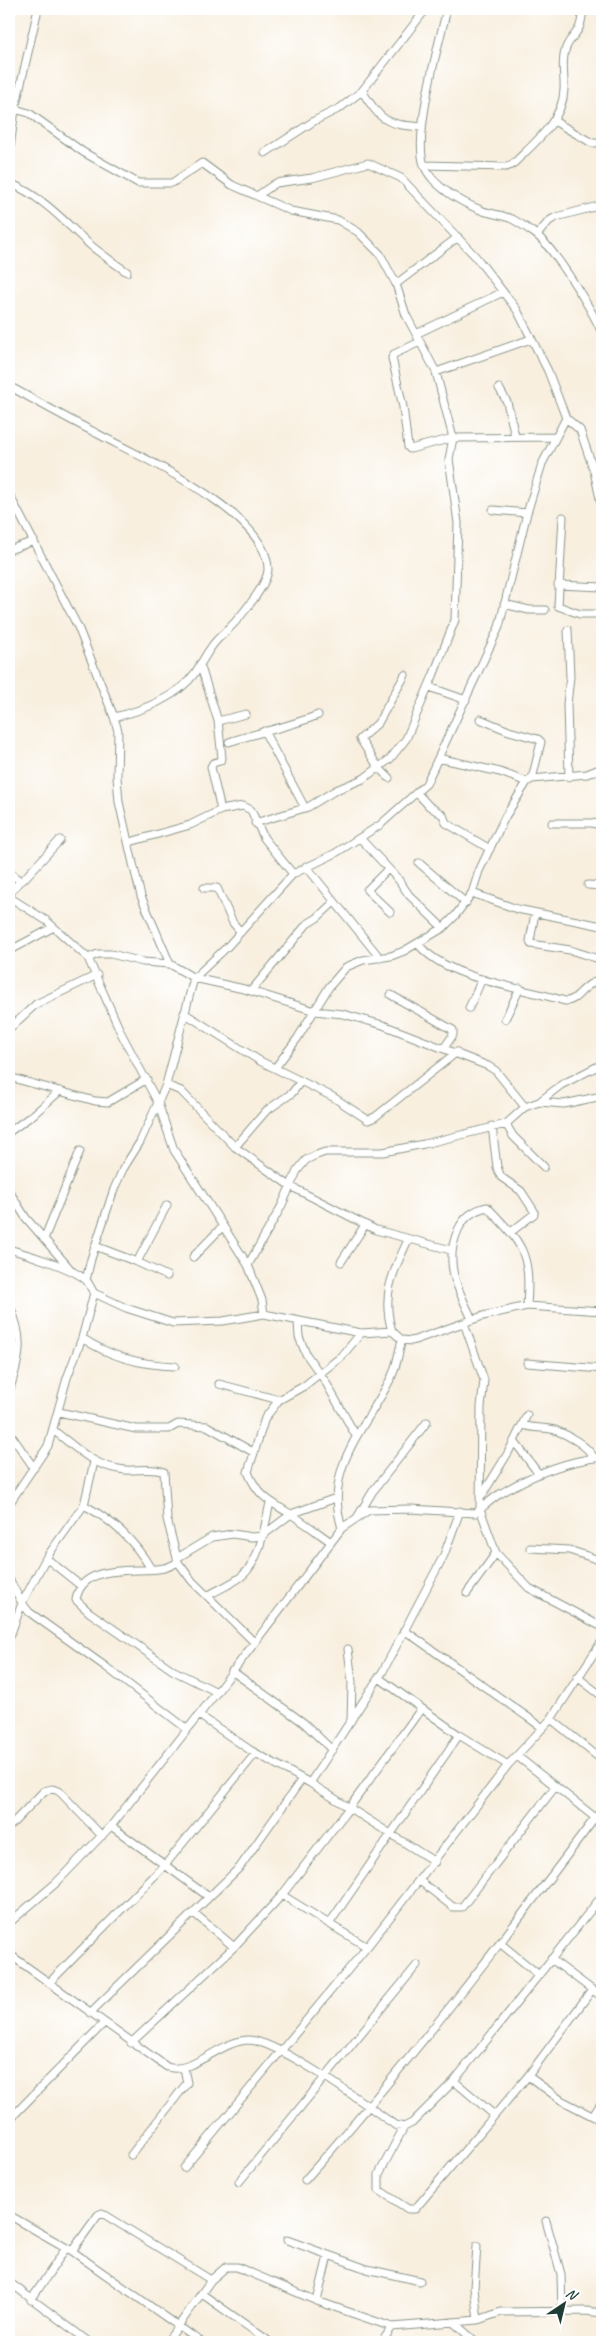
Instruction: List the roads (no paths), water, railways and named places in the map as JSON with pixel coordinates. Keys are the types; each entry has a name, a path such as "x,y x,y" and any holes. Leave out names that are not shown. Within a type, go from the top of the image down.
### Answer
{"street":[{"path":"9,156 15,109 38,9"},
{"path":"265,153 314,121 340,108 362,91 426,9"},
{"path":"447,9 422,127 424,165 432,179 458,198 484,211 511,218 537,235 562,266 595,316 602,333"},
{"path":"424,165 506,167 512,165 554,121 565,91 564,50 570,38 579,28 583,9"},
{"path":"362,91 385,121 392,124 422,127"},
{"path":"15,109 29,113 83,152 138,183 172,183 202,163 232,184 257,196 291,211 338,220 358,232 380,254 396,284 416,334 436,372 453,438 449,459 458,523 455,620 429,687 406,739 390,759 379,768 363,779 336,790 304,808 255,823"},
{"path":"554,121 595,143"},
{"path":"257,196 276,184 312,178 368,163 401,178 476,257 517,310 548,371 566,418 580,430 594,470 602,508"},
{"path":"9,183 19,187 65,220 90,245 127,272"},
{"path":"537,235 549,221 556,217 602,205"},
{"path":"396,284 458,237"},
{"path":"416,334 503,292"},
{"path":"436,372 531,339"},
{"path":"420,342 394,354 392,358 403,407 408,447 413,450 453,438 556,437"},
{"path":"9,386 168,470 222,505 254,534 263,549 268,571 264,586 229,631 215,642 187,683 178,691 144,708 114,717"},
{"path":"499,388 509,408 516,436"},
{"path":"86,1280 95,1246 120,1176 140,1142 166,1085 181,1034 184,1013 194,978 240,932 293,874 334,854 380,825 426,784 499,627 542,464 566,418"},
{"path":"9,496 78,627 114,717 118,731 117,777 119,802 142,896 170,964"},
{"path":"493,510 528,513"},
{"path":"563,517 557,604 560,608 580,614 602,614"},
{"path":"9,550 34,541"},
{"path":"558,585 602,587"},
{"path":"504,604 529,610 545,610"},
{"path":"568,630 570,777"},
{"path":"200,664 218,721 223,755 220,761 213,763 211,767 221,810"},
{"path":"389,778 379,768 360,740 378,724 405,675"},
{"path":"429,687 466,700"},
{"path":"218,721 246,714"},
{"path":"229,742 264,731 292,725 318,715"},
{"path":"275,1068 298,1039 329,987 346,967 363,960 380,958 404,951 418,944 443,928 466,903 472,893 479,871 509,810 530,780 541,742 480,719"},
{"path":"264,731 304,808"},
{"path":"438,758 530,780 570,777 587,774 602,768"},
{"path":"417,792 429,806 443,816 446,823 490,849"},
{"path":"130,842 190,825 221,810 246,807 250,810 264,838 293,874"},
{"path":"552,823 602,825"},
{"path":"360,838 409,895 443,928"},
{"path":"60,840 20,881 9,896 36,914 88,958 121,1033 158,1103 174,1150 248,1265 262,1300 264,1314"},
{"path":"419,863 466,903"},
{"path":"306,866 380,958"},
{"path":"388,869 367,890 390,912"},
{"path":"9,872 20,881"},
{"path":"588,885 602,886"},
{"path":"204,888 217,888 233,924 240,932"},
{"path":"472,893 517,909 602,926"},
{"path":"251,992 307,924 317,918 334,902"},
{"path":"535,912 531,944 570,950 602,960"},
{"path":"9,951 52,928"},
{"path":"418,944 442,964 482,979 569,1002 592,982 602,981"},
{"path":"88,958 98,954 111,954 143,962 170,964 194,978 315,1011 359,1018 456,1052 496,1071 525,1107"},
{"path":"9,1029 36,1004 97,975"},
{"path":"468,1008 482,979"},
{"path":"506,1019 520,988"},
{"path":"391,995 453,1030 453,1036 444,1048"},
{"path":"184,1013 260,1062 333,1097 368,1120 375,1117 456,1052"},
{"path":"248,1265 306,1160 325,1152 383,1152 506,1124 525,1107 539,1102 561,1085 602,1064"},
{"path":"602,1068 602,1088"},
{"path":"9,1077 95,1101 108,1102 147,1079"},
{"path":"235,1147 266,1111 292,1093 301,1081"},
{"path":"166,1085 181,1091 235,1147 290,1186 365,1225 408,1240 451,1250"},
{"path":"9,1132 34,1114 60,1091"},
{"path":"539,1102 564,1104 602,1096"},
{"path":"506,1124 513,1136 544,1167"},
{"path":"492,1126 497,1167 501,1177 521,1190 534,1211 534,1214 511,1232"},
{"path":"44,1239 80,1151"},
{"path":"9,1191 26,1218 76,1274"},
{"path":"137,1262 167,1205"},
{"path":"472,1319 451,1264 451,1250 461,1222 479,1208 487,1207 511,1232 527,1264 527,1306"},
{"path":"342,1262 365,1225"},
{"path":"193,1257 223,1226"},
{"path":"392,1332 388,1310 389,1284 408,1240"},
{"path":"95,1246 167,1276"},
{"path":"9,1249 33,1256 76,1274 86,1280 94,1294 126,1308 173,1323 223,1321 264,1314 361,1333 392,1332 402,1340 412,1340 472,1319 527,1306 602,1311"},
{"path":"9,1504 48,1446 67,1378 82,1338 94,1294"},
{"path":"9,1304 20,1334 20,1354 9,1392"},
{"path":"298,1322 302,1345 310,1362 356,1436"},
{"path":"464,1323 484,1380 481,1407 480,1509 496,1553 529,1588 602,1627"},
{"path":"331,1542 291,1514 270,1503 251,1479 248,1472 265,1418 279,1400 304,1386 342,1356 361,1333"},
{"path":"82,1338 97,1348 130,1361 175,1366"},
{"path":"342,1528 336,1498 340,1476 356,1436 394,1372 402,1340"},
{"path":"527,1363 602,1368"},
{"path":"219,1384 279,1400"},
{"path":"58,1412 136,1429 169,1429 178,1424 207,1426 253,1452"},
{"path":"480,1497 514,1441 527,1415"},
{"path":"358,1516 374,1490 427,1422"},
{"path":"523,1425 532,1428 554,1429 585,1447 594,1458"},
{"path":"53,1430 94,1462 126,1470 159,1470 164,1472 166,1513 177,1560 192,1581 254,1642"},
{"path":"9,1432 34,1468"},
{"path":"514,1441 538,1474"},
{"path":"9,1923 56,1883 111,1826 217,1692 342,1528 369,1510 390,1508 475,1513 498,1494 538,1474 602,1457"},
{"path":"9,1639 22,1603 46,1558 84,1505 94,1462"},
{"path":"217,1692 174,1670 82,1607 76,1600 78,1590 94,1577 111,1571 164,1568 212,1537 233,1534 252,1537 262,1536 291,1514 336,1498"},
{"path":"207,1596 235,1581 249,1570 258,1552 270,1503"},
{"path":"84,1505 115,1524 144,1557 151,1569"},
{"path":"310,1783 379,1678 444,1555 460,1512"},
{"path":"530,1548 568,1550 602,1561"},
{"path":"467,1594 496,1553"},
{"path":"46,1558 81,1586"},
{"path":"9,1579 22,1603 40,1620 188,1729"},
{"path":"404,1630 543,1728"},
{"path":"184,2168 367,1947 435,1862 508,1765 551,1719 602,1641"},
{"path":"348,1649 352,1682 351,1722"},
{"path":"232,1671 304,1723 332,1750"},
{"path":"577,1677 602,1696"},
{"path":"379,1678 459,1735 508,1765"},
{"path":"131,2043 234,1947 282,1895 349,1808 421,1709"},
{"path":"199,1715 256,1754 310,1783 435,1862"},
{"path":"551,1719 602,1760"},
{"path":"329,1924 392,1836 459,1735"},
{"path":"49,1983 166,1865 256,1754"},
{"path":"517,1756 602,1824"},
{"path":"90,2013 240,1867 302,1779"},
{"path":"420,1881 453,1907 462,1907 555,1787"},
{"path":"9,1826 44,1791 52,1789 59,1791 102,1836"},
{"path":"305,2180 370,2107 500,1944 595,1818"},
{"path":"111,1826 209,1897"},
{"path":"282,1895 367,1947"},
{"path":"592,1990 528,2076 493,2114 415,2209 408,2209 379,2190 377,2182 379,2174 404,2128 412,2123 454,2081 602,1896"},
{"path":"194,1913 234,1947"},
{"path":"500,1944 539,1975"},
{"path":"9,1954 167,2067 175,2070 184,2068 226,2045 248,2040 282,2051 396,2125 404,2128"},
{"path":"551,1959 602,1997"},
{"path":"239,2182 417,1965"},
{"path":"9,2120 104,2023"},
{"path":"131,2155 187,2083 184,2068"},
{"path":"528,2076 561,2100 602,2121"},
{"path":"454,2081 493,2114"},
{"path":"593,2116 602,2102"},
{"path":"31,2300 98,2214 102,2213 212,2280"},
{"path":"9,2214 69,2250 201,2342"},
{"path":"546,2221 561,2274 562,2312"},
{"path":"286,2240 367,2269 420,2280"},
{"path":"477,2246 474,2288 478,2320"},
{"path":"317,2301 328,2256"},
{"path":"167,2342 212,2280 226,2267 237,2267 317,2301 392,2327 478,2320 501,2312 531,2310 602,2313"},
{"path":"9,2282 89,2342"},
{"path":"202,2294 270,2342"},
{"path":"453,2322 476,2342"},
{"path":"382,2342 392,2327"}]}
